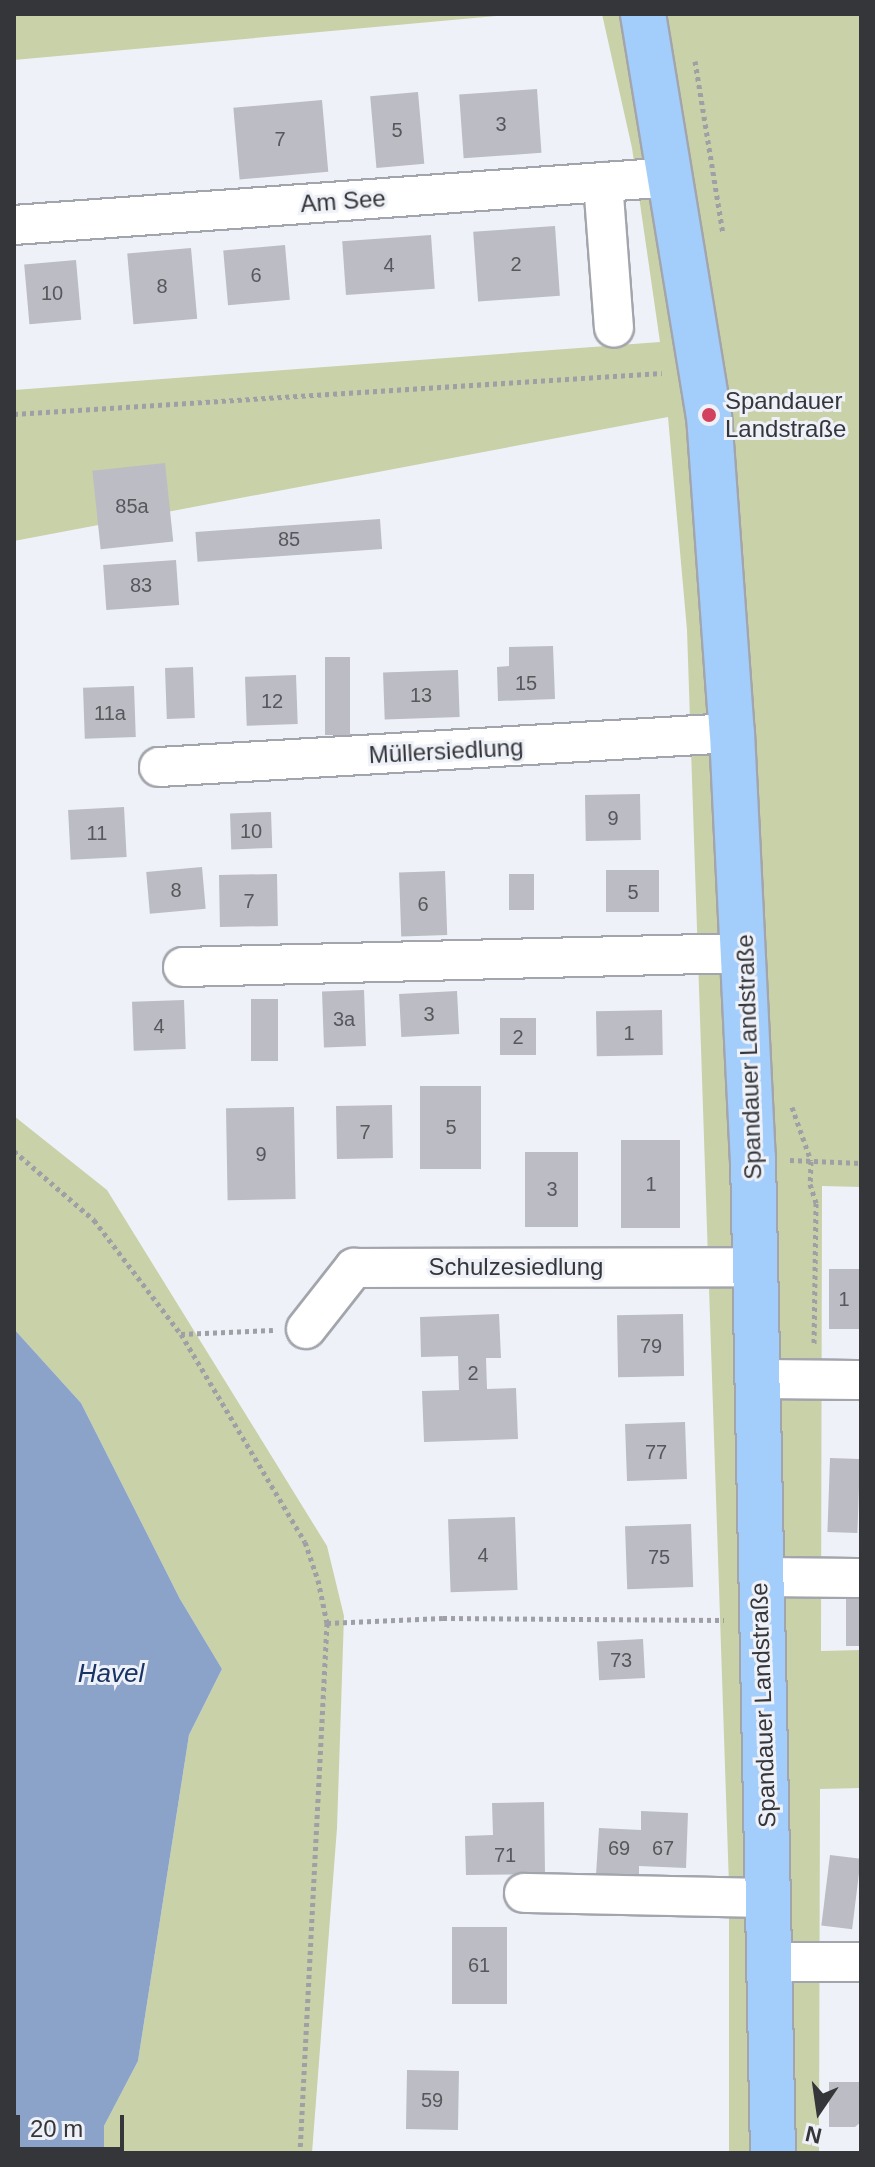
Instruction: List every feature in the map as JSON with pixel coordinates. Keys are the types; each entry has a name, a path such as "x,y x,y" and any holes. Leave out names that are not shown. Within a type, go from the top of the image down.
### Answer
{"main road":[{"name":"Spandauer Landstraße","path":"643,14 709,415 732,733 753,1158 759,1379 759,1577 772,1962 773,2153"}],"street":[{"name":"Am See","path":"14,225 672,177"},
{"path":"603,182 614,328"},
{"name":"Müllersiedlung","path":"159,767 732,733"},
{"path":"183,967 744,953"},
{"name":"Schulzesiedlung","path":"306,1329 354,1268 756,1267"},
{"path":"759,1379 861,1380"},
{"path":"759,1577 861,1578"},
{"path":"524,1893 770,1898"},
{"path":"772,1962 861,1962"}],"path":[{"path":"14,414 669,373 667,358"},
{"path":"14,1151 94,1220 181,1334 305,1542 327,1623 300,2153"},
{"path":"753,1158 861,1163"},
{"path":"181,1334 306,1329"},
{"path":"724,1606 725,1632"},
{"path":"327,1623 443,1618 725,1620"}],"green space":[{"path":"14,14 518,14 14,60"},
{"path":"602,14 861,14 861,1187 822,1186 821,1651 861,1650 861,1788 820,1789 819,2153 729,2153 729,1886 687,630 668,417 14,541 14,390 660,342 632,148"},
{"path":"14,1116 107,1190 327,1546 344,1616 337,1828 312,2153 104,2153 104,2126 138,2061 189,1735 222,1669 180,1599 81,1403 14,1329"}],"water":[{"name":"Havel","path":"14,1329 81,1403 180,1599 222,1669 189,1735 138,2061 104,2126 104,2153 14,2153"}],"building":[{"path":"537,89 541,153 464,158 459,94"},
{"path":"418,92 424,164 376,168 370,96"},
{"path":"322,100 328,172 240,179 233,108"},
{"path":"555,226 560,296 478,302 473,232"},
{"path":"431,235 435,289 346,295 342,241"},
{"path":"285,245 290,300 228,305 223,250"},
{"path":"191,248 197,319 133,324 127,254"},
{"path":"76,260 81,320 29,324 24,265"},
{"path":"165,463 173,542 101,549 92,471"},
{"path":"380,519 382,549 198,562 195,532"},
{"path":"176,560 179,605 106,610 103,565"},
{"path":"553,646 555,699 498,701 497,667 509,666 509,647"},
{"path":"325,657 350,657 350,735 325,735"},
{"path":"193,667 195,718 167,719 165,668"},
{"path":"458,670 460,717 385,720 383,673"},
{"path":"296,675 298,724 247,726 245,677"},
{"path":"134,686 136,737 85,739 83,688"},
{"path":"640,794 641,840 586,841 585,795"},
{"path":"124,807 127,857 71,860 68,810"},
{"path":"271,812 272,848 231,849 230,813"},
{"path":"202,867 206,909 150,914 146,872"},
{"path":"606,870 659,870 659,912 606,912"},
{"path":"445,871 447,935 401,937 399,873"},
{"path":"277,874 278,926 220,927 219,875"},
{"path":"509,874 534,874 534,910 509,910"},
{"path":"364,990 366,1046 324,1047 322,991"},
{"path":"457,991 459,1034 401,1037 399,994"},
{"path":"251,999 278,999 278,1061 251,1061"},
{"path":"184,1000 186,1049 134,1051 132,1002"},
{"path":"662,1010 663,1055 597,1056 596,1011"},
{"path":"500,1018 536,1018 536,1055 500,1055"},
{"path":"420,1086 481,1086 481,1169 420,1169"},
{"path":"392,1105 393,1158 337,1159 336,1106"},
{"path":"294,1107 296,1199 228,1200 226,1108"},
{"path":"621,1140 680,1140 680,1228 621,1228"},
{"path":"525,1152 578,1152 578,1227 525,1227"},
{"path":"829,1269 861,1269 861,1329 829,1329"},
{"path":"499,1314 501,1358 486,1358 487,1389 516,1388 518,1439 424,1442 422,1391 459,1390 458,1356 421,1357 420,1317"},
{"path":"683,1314 684,1376 618,1377 617,1315"},
{"path":"685,1422 687,1479 627,1481 625,1424"},
{"path":"830,1458 860,1459 857,1533 827,1532"},
{"path":"515,1517 518,1590 451,1592 448,1519"},
{"path":"691,1524 693,1587 627,1589 625,1526"},
{"path":"846,1594 861,1594 861,1646 846,1646"},
{"path":"643,1639 645,1678 599,1680 597,1641"},
{"path":"544,1802 545,1874 466,1875 465,1836 493,1835 492,1803"},
{"path":"641,1811 688,1813 686,1868 639,1866 639,1878 596,1875 599,1828 641,1830"},
{"path":"830,1855 861,1859 852,1929 821,1925"},
{"path":"452,1927 507,1927 507,2004 452,2004"},
{"path":"407,2070 459,2071 458,2130 406,2129"},
{"path":"829,2082 861,2082 861,2122 855,2127 829,2127"}],"place":[{"name":"Spandauer Landstraße","path":"709,415"}]}
